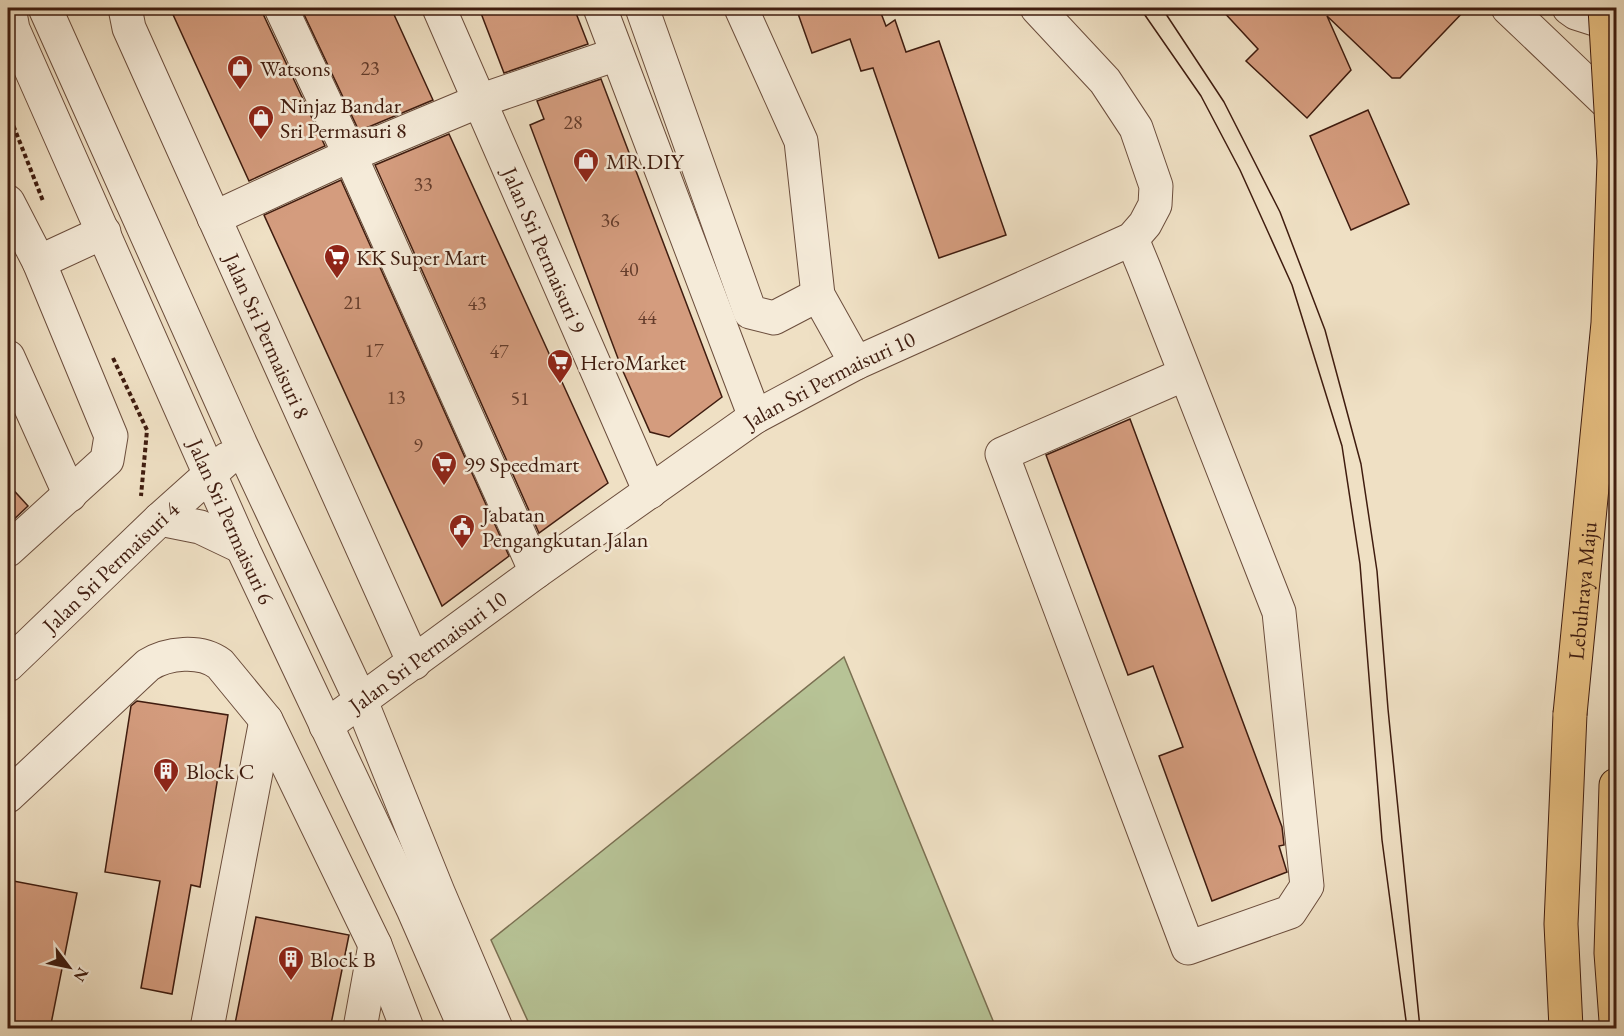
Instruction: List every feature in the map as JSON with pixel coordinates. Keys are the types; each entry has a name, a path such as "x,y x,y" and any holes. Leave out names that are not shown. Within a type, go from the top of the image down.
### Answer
{"highway":[{"name":"Lebuhraya Maju","path":"1566,1029 1561,924 1570,714 1608,323 1614,160 1605,8"},
{"path":"1617,785 1611,953 1617,1021"}],"street":[{"name":"Jalan Sri Permaisuri 6","path":"45,8 241,445 361,701 496,1029"},
{"name":"Jalan Sri Permaisuri 8","path":"125,8 129,28 414,663"},
{"path":"281,8 350,155 536,572"},
{"name":"Jalan Sri Permaisuri 9","path":"439,8 650,492"},
{"path":"600,8 755,417"},
{"path":"642,8 750,312 774,318 818,295"},
{"path":"741,8 801,141 818,295 856,363"},
{"name":"Jalan Sri Permaisuri 10","path":"326,726 536,572 755,417 856,363 1132,239 1145,225 1155,205 1156,186 1136,128 1105,81 1037,8"},
{"path":"1508,8 1617,111"},
{"path":"1569,8 1576,13 1601,21 1617,18"},
{"name":"Jalan Sri Permaisuri 6","path":"10,19 242,547 408,898 465,1029"},
{"path":"214,218 350,155 479,101 617,54"},
{"path":"8,202 39,262 111,436 107,460 8,550"},
{"path":"39,262 104,232"},
{"path":"1132,239 1279,612 1307,886 1290,912 1188,948 1002,454 1185,374"},
{"path":"8,357 70,495"},
{"name":"Jalan Sri Permaisuri 4","path":"8,665 160,519 241,445"},
{"path":"160,519 200,527 242,547"},
{"path":"8,796 148,665 170,656 200,655 213,658 266,720 375,945 408,1029"},
{"path":"207,1029 266,720"},
{"path":"360,1029 375,945"}],"green space":[{"path":"844,657 996,1028 531,1028 491,940"}],"building":[{"path":"170,8 262,8 325,146 249,181"},
{"path":"301,8 391,8 433,100 359,131"},
{"path":"479,8 574,8 588,44 504,73"},
{"path":"796,8 879,8 886,26 895,20 906,52 939,41 1006,235 939,258 873,68 861,71 850,39 812,53"},
{"path":"1220,8 1467,8 1400,78 1392,78 1327,16 1351,70 1307,118 1246,61 1258,49"},
{"path":"601,79 722,397 669,437 650,432 622,369 530,125 544,119 537,101"},
{"path":"1368,110 1409,204 1351,230 1310,136"},
{"path":"449,134 608,483 539,533 375,165"},
{"path":"341,180 509,556 442,606 264,215"},
{"path":"1130,419 1282,827 1284,845 1279,846 1287,872 1212,901 1159,756 1183,747 1153,666 1128,675 1046,455"},
{"path":"8,484 28,506 8,525"},
{"name":"Block C","path":"137,701 228,715 200,887 191,885 172,994 141,988 160,881 105,872 131,706"},
{"path":"8,880 77,893 50,1029 8,1029"},
{"name":"Block B","path":"256,917 349,935 330,1029 234,1029"}],"tram line":[{"path":"1140,8 1201,96 1240,170 1292,285 1342,446 1360,564 1382,840 1407,1028"},
{"path":"1162,8 1224,102 1280,212 1325,330 1361,464 1377,571 1388,709 1420,1028"}],"place":[{"name":"Watsons","path":"240,91"},
{"name":"Ninjaz Bandar Sri Permasuri 8","path":"261,141"},
{"name":"MR.DIY","path":"586,184"},
{"name":"KK Super Mart","path":"337,280"},
{"name":"HeroMarket","path":"560,385"},
{"name":"99 Speedmart","path":"444,487"},
{"name":"Jabatan Pengangkutan Jalan","path":"462,550"},
{"name":"Block C","path":"166,794"},
{"name":"Block B","path":"291,982"}]}
